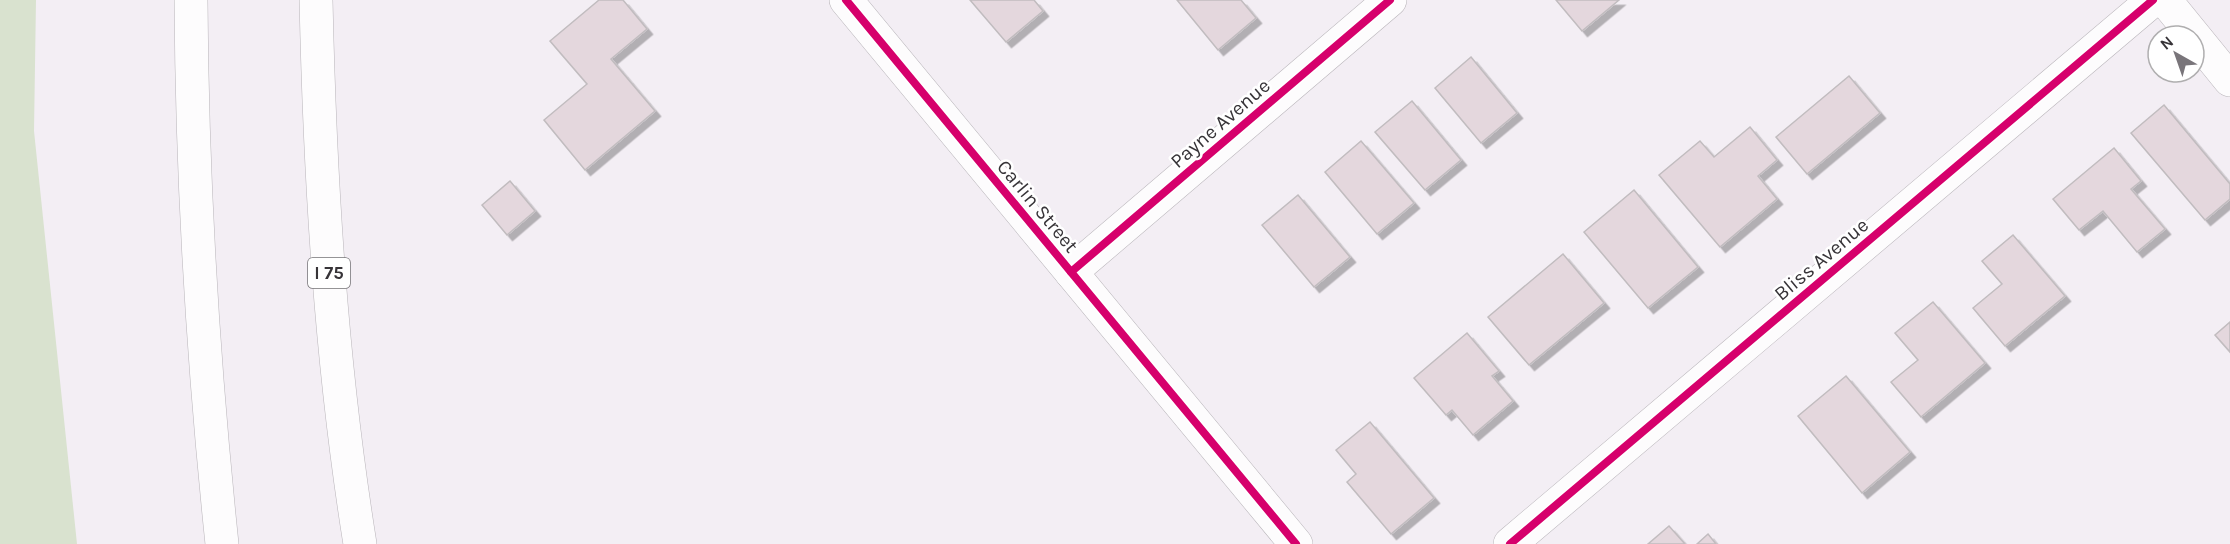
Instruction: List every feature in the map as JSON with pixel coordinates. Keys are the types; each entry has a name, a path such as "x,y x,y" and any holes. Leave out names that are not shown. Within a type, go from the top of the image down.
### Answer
{"main road":[{"path":"191,0 197,267 208,413 222,544"},
{"name":"I 75","path":"316,0 326,237 340,382 360,544"},
{"name":"Carlin Street","path":"846,0 1296,544"},
{"name":"Payne Avenue","path":"1071,272 1390,0"},
{"name":"Bliss Avenue","path":"1510,544 2153,0"},
{"path":"2166,0 2230,80"}],"green space":[{"path":"0,0 36,0 34,131 77,544 0,544"}],"building":[{"path":"599,0 623,0 647,29 611,59 655,111 585,170 544,120 587,84 550,41"},
{"path":"970,0 1034,0 1043,11 1006,42"},
{"path":"1177,0 1241,0 1256,18 1218,50"},
{"path":"1556,0 1619,0 1582,31"},
{"path":"1471,57 1517,113 1481,143 1435,88"},
{"path":"1849,76 1880,113 1807,174 1776,137"},
{"path":"1412,101 1461,160 1425,190 1375,132"},
{"path":"2164,105 2230,184 2230,199 2205,220 2131,133"},
{"path":"1750,127 1777,160 1758,176 1777,199 1720,247 1659,175 1700,141 1714,157"},
{"path":"1361,141 1414,203 1377,234 1325,172"},
{"path":"2114,148 2141,181 2131,189 2165,229 2137,252 2103,211 2079,230 2053,199"},
{"path":"510,181 535,211 507,235 482,205"},
{"path":"1634,190 1698,267 1648,308 1584,232"},
{"path":"1298,195 1350,257 1314,287 1262,225"},
{"path":"2013,235 2065,296 2005,346 1973,308 2002,284 1982,261"},
{"path":"1563,254 1604,303 1529,365 1488,317"},
{"path":"1933,302 1985,363 1921,417 1891,382 1918,360 1895,333"},
{"path":"2230,322 2230,352 2215,335"},
{"path":"1467,333 1499,371 1492,376 1513,401 1473,435 1452,410 1446,415 1414,378"},
{"path":"1846,376 1910,452 1862,493 1798,416"},
{"path":"1370,422 1434,498 1391,534 1347,482 1356,474 1336,450"},
{"path":"1669,526 1685,544 1648,544"},
{"path":"1708,534 1716,544 1697,544"}],"cycle path":[{"path":"846,0 1296,544"},
{"path":"1071,272 1390,0"},
{"path":"1510,544 2153,0"}]}
